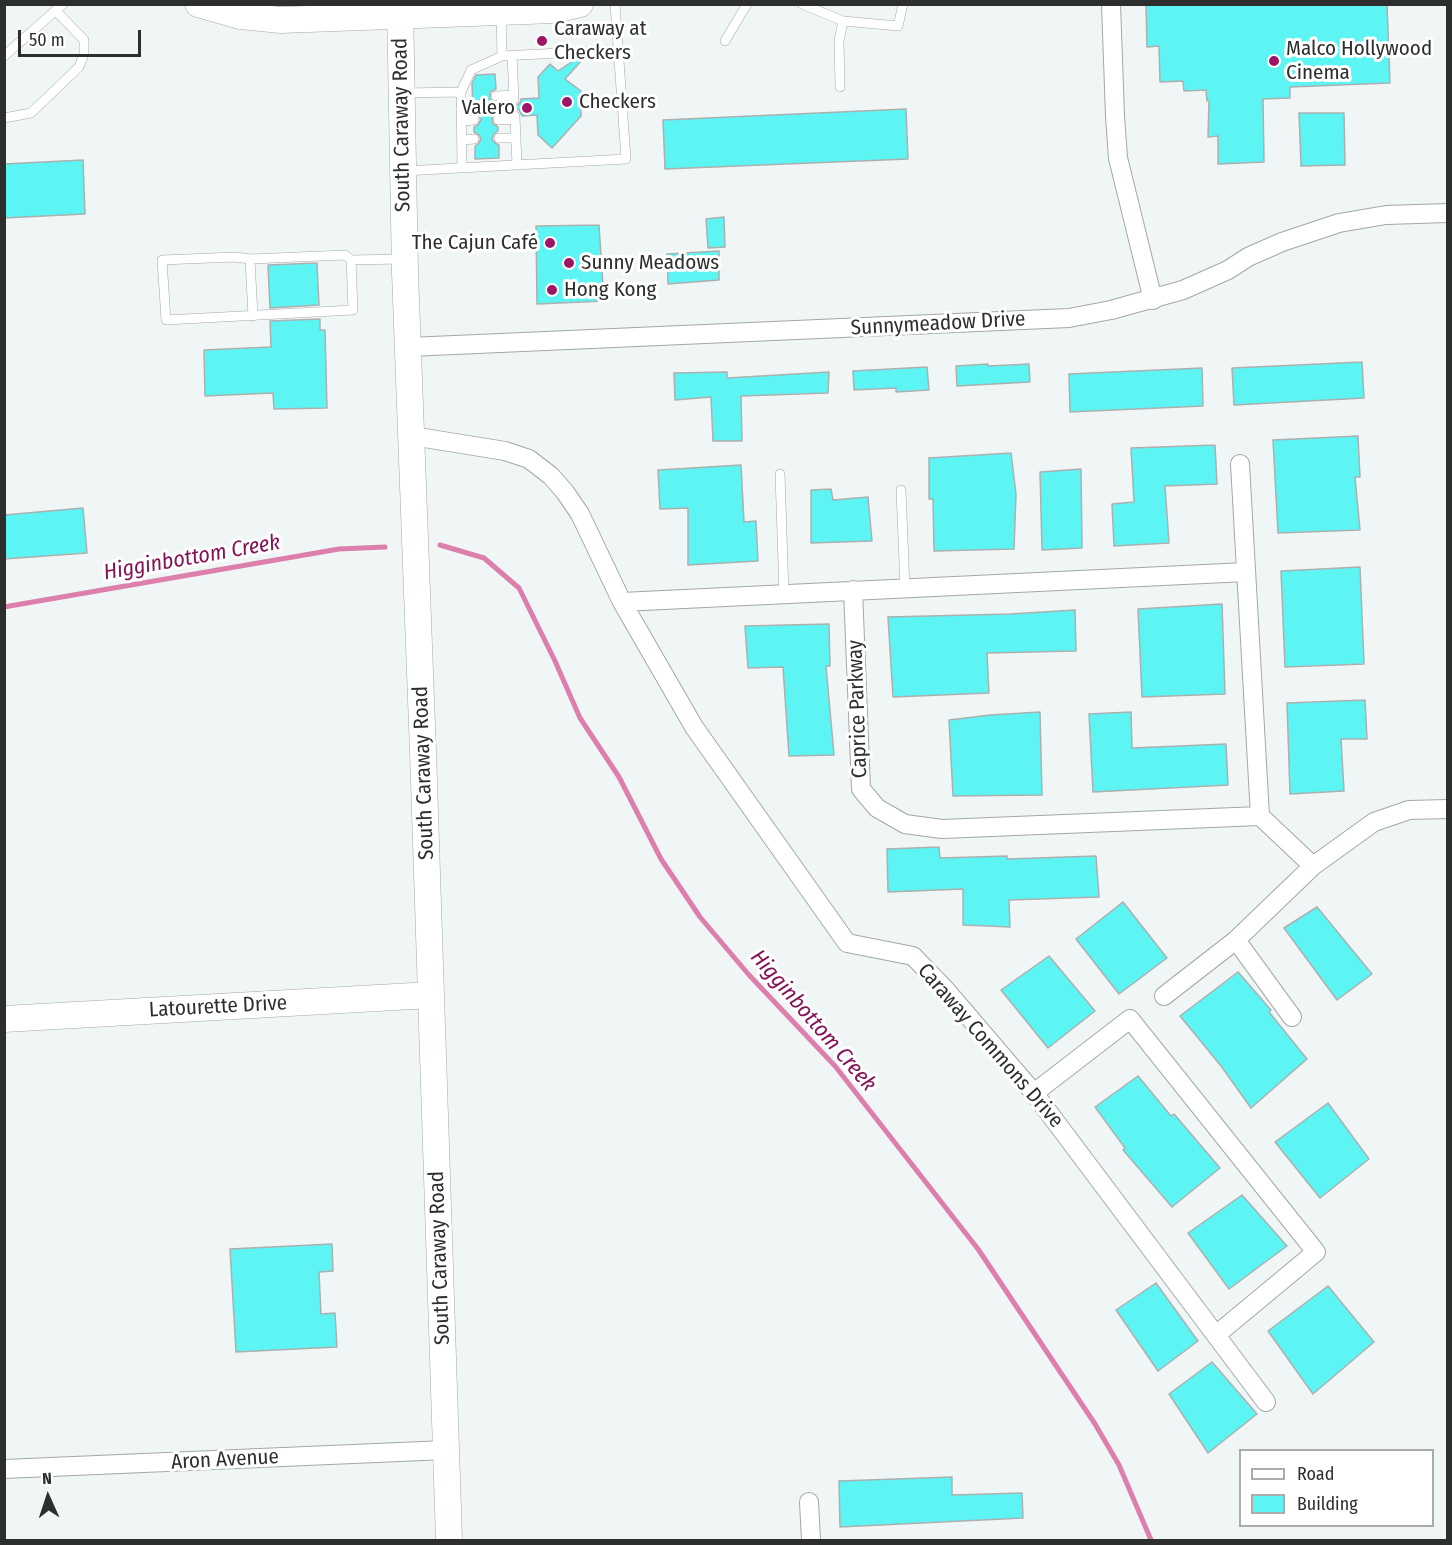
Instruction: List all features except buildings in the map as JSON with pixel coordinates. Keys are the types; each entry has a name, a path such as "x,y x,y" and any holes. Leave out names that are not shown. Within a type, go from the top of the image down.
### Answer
{"street":[{"path":"198,4 240,16 281,21 400,10 501,12 554,10 580,4"},
{"path":"1111,4 1114,116 1119,158 1153,300"},
{"name":"South Caraway Road","path":"400,10 402,171 449,1540"},
{"name":"Sunnymeadow Drive","path":"409,347 1069,318 1153,300 1183,290 1228,270 1248,257 1303,233 1362,218 1448,213"},
{"path":"412,436 505,451 530,459 540,466 565,492 580,514 622,602 1246,572"},
{"path":"1240,464 1260,816 1312,866"},
{"name":"Caprice Parkway","path":"853,590 861,789 877,808 905,824 942,829 1260,816"},
{"name":"Caraway Commons Drive","path":"622,602 694,727 847,943 913,956 945,989 1034,1093 1266,1402"},
{"path":"1164,996 1236,940 1312,866 1374,822 1409,810 1448,809"},
{"path":"1236,940 1292,1017"},
{"name":"Latourette Drive","path":"4,1019 431,995"},
{"path":"1034,1093 1130,1019 1316,1252 1216,1335"},
{"name":"Aron Avenue","path":"4,1469 446,1450"},
{"path":"809,1502 811,1540"}],"lane":[{"path":"402,171 626,159 615,4"},
{"path":"725,41 747,4"},
{"path":"802,4 843,21 897,26 903,4"},
{"path":"4,56 60,8 84,40 84,54 79,67 31,113 4,118"},
{"path":"496,96 514,97 501,12"},
{"path":"840,87 839,41 843,21"},
{"path":"462,167 461,95 471,70 507,55 618,50"},
{"path":"401,93 473,97"},
{"path":"498,120 515,118 517,165"},
{"path":"461,121 474,120"},
{"path":"499,138 516,138"},
{"path":"462,140 474,139"},
{"path":"351,260 353,310 166,320 162,260 235,256 250,259 345,255 351,260 405,260"},
{"path":"250,259 253,316"},
{"path":"780,474 784,594"},
{"path":"901,490 905,588"}],"waterway":[{"name":"Higginbottom Creek","path":"440,545 484,558 519,588 580,718 619,777 661,859 700,917 749,975 835,1066 978,1249 1095,1424 1119,1465 1151,1540"},
{"name":"Higginbottom Creek","path":"4,607 339,549 385,547"}],"place":[{"name":"Caraway at Checkers","path":"542,41"},
{"name":"Malco Hollywood Cinema","path":"1274,61"},
{"name":"Checkers","path":"567,102"},
{"name":"Valero","path":"527,108"},
{"name":"The Cajun Café","path":"550,243"},
{"name":"Sunny Meadows","path":"569,263"},
{"name":"Hong Kong","path":"552,290"}]}
